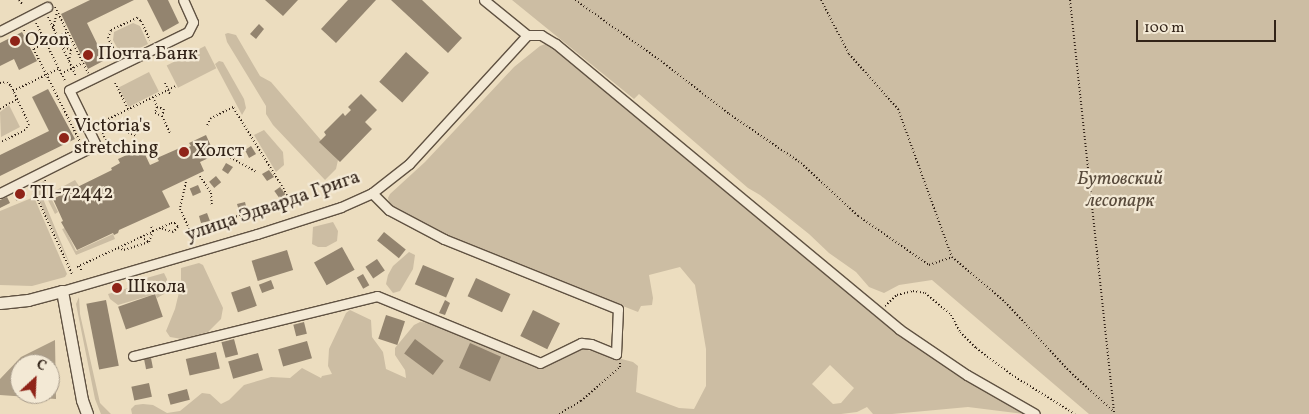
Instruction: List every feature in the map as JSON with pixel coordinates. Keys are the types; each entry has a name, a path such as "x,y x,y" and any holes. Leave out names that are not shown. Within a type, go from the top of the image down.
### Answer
{"street":[{"path":"0,193 96,146 69,90 188,32 193,22 183,0"},
{"path":"484,0 527,35 541,35 556,44 899,329 967,376 1035,414"},
{"path":"0,31 48,6"},
{"name":"улица Эдварда Грига","path":"0,303 28,300 62,292 257,234 341,207 372,193 409,164 527,35"},
{"path":"133,356 377,296 540,363 581,343 591,344 616,354 618,309 444,239 389,210 372,193"},
{"path":"62,292 82,400 87,414"}],"path":[{"path":"19,0 23,5"},
{"path":"575,0 661,61 729,114 801,163 858,216 928,265 952,257"},
{"path":"821,0 849,54 898,108 952,257 1005,302 1070,372 1112,410"},
{"path":"1070,0 1112,410 1114,414"},
{"path":"48,6 58,12 91,79"},
{"path":"48,6 53,29 80,84"},
{"path":"53,29 58,12"},
{"path":"32,15 69,90"},
{"path":"116,54 108,34 118,26 134,19 139,19 149,38"},
{"path":"20,21 84,151"},
{"path":"34,49 67,32"},
{"path":"61,45 71,50"},
{"path":"71,50 75,48"},
{"path":"69,61 71,50"},
{"path":"61,74 83,63"},
{"path":"13,91 58,69"},
{"path":"0,83 9,83 28,121 28,127 0,143"},
{"path":"115,83 127,107"},
{"path":"165,83 170,94"},
{"path":"111,148 98,124 127,107 176,86"},
{"path":"153,97 157,107 155,113 162,116"},
{"path":"0,109 17,99"},
{"path":"157,107 164,109 162,116 170,133"},
{"path":"189,230 291,202 233,107 211,118 207,126"},
{"path":"102,122 136,136"},
{"path":"224,154 256,172"},
{"path":"200,176 211,193 212,206"},
{"path":"50,189 45,180 31,185 72,274"},
{"path":"186,182 180,209 192,235"},
{"path":"82,271 78,266 160,228 174,222 178,227 173,232 160,228"},
{"path":"187,224 191,222"},
{"path":"151,226 154,231"},
{"path":"118,248 124,250 149,242 154,231"},
{"path":"141,237 149,242"},
{"path":"881,309 897,295 913,291 925,293 950,315 960,332 976,348 1012,376 1075,414"},
{"path":"559,414 581,402 620,368 620,360 616,354"}],"green space":[{"name":"Бутовский лесопарк","path":"512,0 1309,0 1309,414 1089,414 932,280 899,285 884,293 869,287 856,272 829,253 809,234 760,195 748,188 639,94 634,99"},
{"path":"133,23 140,26 148,44 122,57 113,40 114,32"},
{"path":"225,34 236,35 260,76 271,82 338,160 336,169 325,180 273,125 266,114 266,106 227,42"},
{"path":"548,43 878,317 910,341 1024,414 968,407 873,414 867,407 857,412 841,414 132,414 131,409 135,405 143,404 153,405 167,413 180,411 202,393 210,394 221,404 229,400 244,385 271,377 290,378 302,368 321,378 322,376 332,374 328,366 329,349 346,313 350,310 371,320 372,337 383,352 386,369 406,378 405,370 395,355 395,348 414,325 420,322 431,323 450,328 529,365 543,364 584,349 633,362 638,366 636,392 679,408 694,409 706,386 706,349 695,285 680,267 649,275 653,298 652,305 641,306 638,312 444,235 390,206 388,198 390,194 425,162 514,67 540,46","holes":["830,365 854,388 841,403 833,404 812,384"]},
{"path":"205,46 216,68 178,88 167,66"},
{"path":"219,61 223,62 244,99 246,108 242,115 215,64"},
{"path":"149,72 159,92 129,107 119,87"},
{"path":"9,105 20,127 1,137 0,112"},
{"path":"264,130 283,152 284,165 276,172 254,135"},
{"path":"75,180 79,186 51,198 58,212 55,214 48,200 49,194"},
{"path":"44,181 47,188 44,193 44,201 72,269 32,186"},
{"path":"34,197 67,274 65,277 32,286 0,285 0,211"},
{"path":"333,222 338,231 337,241 326,247 318,247 312,244 313,227"},
{"path":"65,228 76,251 113,234 115,239 76,255 62,229"},
{"path":"409,252 415,255 413,269 400,291 393,293 386,284 388,275 393,266"},
{"path":"199,263 203,265 223,308 221,319 208,332 182,339 170,337 166,331 175,309 181,284 181,268"},
{"path":"164,273 167,279 167,287 164,294 157,298 155,294 118,305 110,299 108,294 138,285 143,279"},
{"path":"79,297 80,314 100,403 111,414 101,414 95,399 76,304"}],"shaded area":[{"path":"55,340 55,354 27,354"},
{"path":"10,369 10,396 0,395 0,379"}],"building":[{"path":"90,0 134,0 87,23 105,60 88,69 61,14"},
{"path":"147,0 168,0 179,23 163,32"},
{"path":"265,0 298,0 283,16"},
{"path":"348,0 376,0 336,43 321,29"},
{"path":"391,0 422,0 462,38 448,53"},
{"path":"259,24 264,29 256,39 250,34"},
{"path":"22,32 37,61 19,70 14,59 0,66 0,43"},
{"path":"406,52 429,73 402,102 379,82"},
{"path":"48,89 75,139 0,176 0,155 49,131 32,97"},
{"path":"361,94 377,110 365,122 372,129 340,162 319,142 326,135 324,132 343,113 345,116 351,110 348,107"},
{"path":"206,135 215,155 200,162 204,171 162,191 170,207 119,230 114,235 113,233 77,250 61,222 63,221 53,199 112,170 111,168 120,163 118,159 142,148 150,165 159,161 157,158 182,147 183,150 191,146 189,143"},
{"path":"251,146 256,154 249,158 245,150"},
{"path":"226,163 233,167 228,174 222,170"},
{"path":"269,170 274,177 267,181 262,174"},
{"path":"216,176 221,182 214,188 209,182"},
{"path":"198,185 201,192 193,196 190,189"},
{"path":"280,187 285,194 280,198 274,191"},
{"name":"ТП-72442","path":"24,189 27,195 16,201 13,194"},
{"path":"7,197 10,203 0,208 0,200"},
{"path":"245,202 247,210 239,211 237,204"},
{"path":"207,213 210,221 201,223 199,216"},
{"path":"384,232 406,250 399,258 377,241"},
{"path":"342,247 355,270 327,285 314,263"},
{"path":"287,250 293,270 258,281 252,261"},
{"path":"377,259 385,271 373,278 365,267"},
{"path":"423,265 454,278 446,298 415,284"},
{"path":"363,274 369,285 363,289 357,277"},
{"path":"476,278 510,294 502,312 468,296"},
{"path":"271,280 274,288 262,293 259,285"},
{"path":"250,286 257,306 238,312 231,293"},
{"path":"155,294 163,317 126,329 118,307"},
{"path":"106,300 119,366 99,370 86,304"},
{"path":"445,300 450,303 445,315 439,313"},
{"path":"533,310 560,323 547,349 520,336"},
{"path":"386,315 405,321 397,345 378,339"},
{"path":"304,322 307,334 296,336 293,325"},
{"path":"234,339 238,354 226,358 221,342"},
{"path":"415,339 444,361 433,375 404,353"},
{"path":"307,341 312,358 283,367 278,349"},
{"path":"470,343 501,357 490,381 459,368"},
{"path":"216,352 220,369 190,376 186,359"},
{"path":"258,353 263,370 233,379 228,362"},
{"path":"151,358 153,368 146,369 144,359"},
{"path":"149,383 152,397 134,400 131,387"},
{"path":"187,389 190,400 171,405 168,394"}],"place":[{"name":"Ozon","path":"15,41"},
{"name":"Почта Банк","path":"88,55"},
{"name":"Victoria's stretching","path":"64,138"},
{"name":"Холст","path":"184,152"},
{"name":"ТП-72442","path":"20,194"},
{"name":"Школа","path":"117,288"}]}
